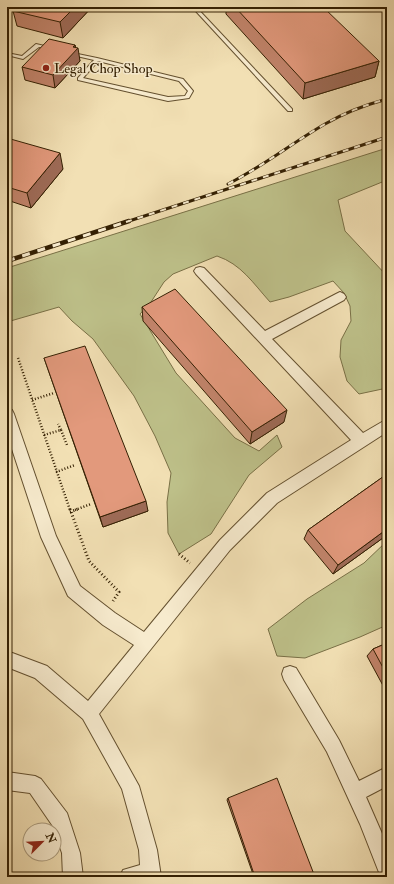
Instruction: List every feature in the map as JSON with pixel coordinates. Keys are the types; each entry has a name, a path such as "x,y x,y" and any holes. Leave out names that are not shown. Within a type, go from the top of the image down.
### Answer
{"street":[{"path":"200,271 361,441"},
{"path":"264,338 340,297"},
{"path":"7,414 49,537 74,591 109,619 146,643"},
{"path":"89,713 225,545 272,498 387,425"},
{"path":"7,659 41,672 89,713 130,786 148,850 151,875 130,877"},
{"path":"290,674 333,746 387,868"},
{"path":"355,793 387,776"},
{"path":"7,781 34,785 60,820 71,853 73,877"}],"lane":[{"path":"194,7 290,110"},
{"path":"7,54 23,58 38,45 60,50"},
{"path":"67,52 97,59 181,80 191,91 187,97 168,99 80,79 97,59"}],"path":[{"path":"18,358 70,512 90,561 120,592 111,603"},
{"path":"32,400 54,393"},
{"path":"58,424 67,445"},
{"path":"44,435 60,430"},
{"path":"56,472 75,465"},
{"path":"70,512 91,504"},
{"path":"179,554 192,565"}],"green space":[{"path":"387,148 387,180 338,200 345,231 387,276 387,388 359,394 347,381 340,357 341,340 351,321 350,306 344,293 333,281 289,297 270,302 240,269 225,259 217,256 173,274 164,282 151,302 140,314 176,373 235,438 259,451 277,435 282,447 249,475 211,534 179,554 168,533 167,502 171,473 155,436 134,396 93,339 72,321 59,307 7,322 7,268"},
{"path":"387,541 387,625 305,658 277,656 268,629 307,599 364,563"}],"building":[{"path":"17,7 75,7 60,22 13,11"},
{"path":"235,7 306,7 309,10 323,7 379,61 305,83"},
{"path":"49,39 75,45 73,47 78,48 53,75 22,67"},
{"path":"7,138 60,153 27,193 7,187"},
{"path":"175,289 287,410 252,432 142,307"},
{"path":"85,346 146,501 100,517 44,358"},
{"path":"387,474 387,529 338,565 308,530"},
{"path":"387,643 387,675 373,649"},
{"path":"277,778 315,877 255,877 228,798"}],"railway":[{"path":"228,184 332,120 387,99"},
{"path":"126,222 387,137"},
{"path":"7,261 129,221"}],"place":[{"name":"Legal Chop Shop","path":"46,68"}]}
